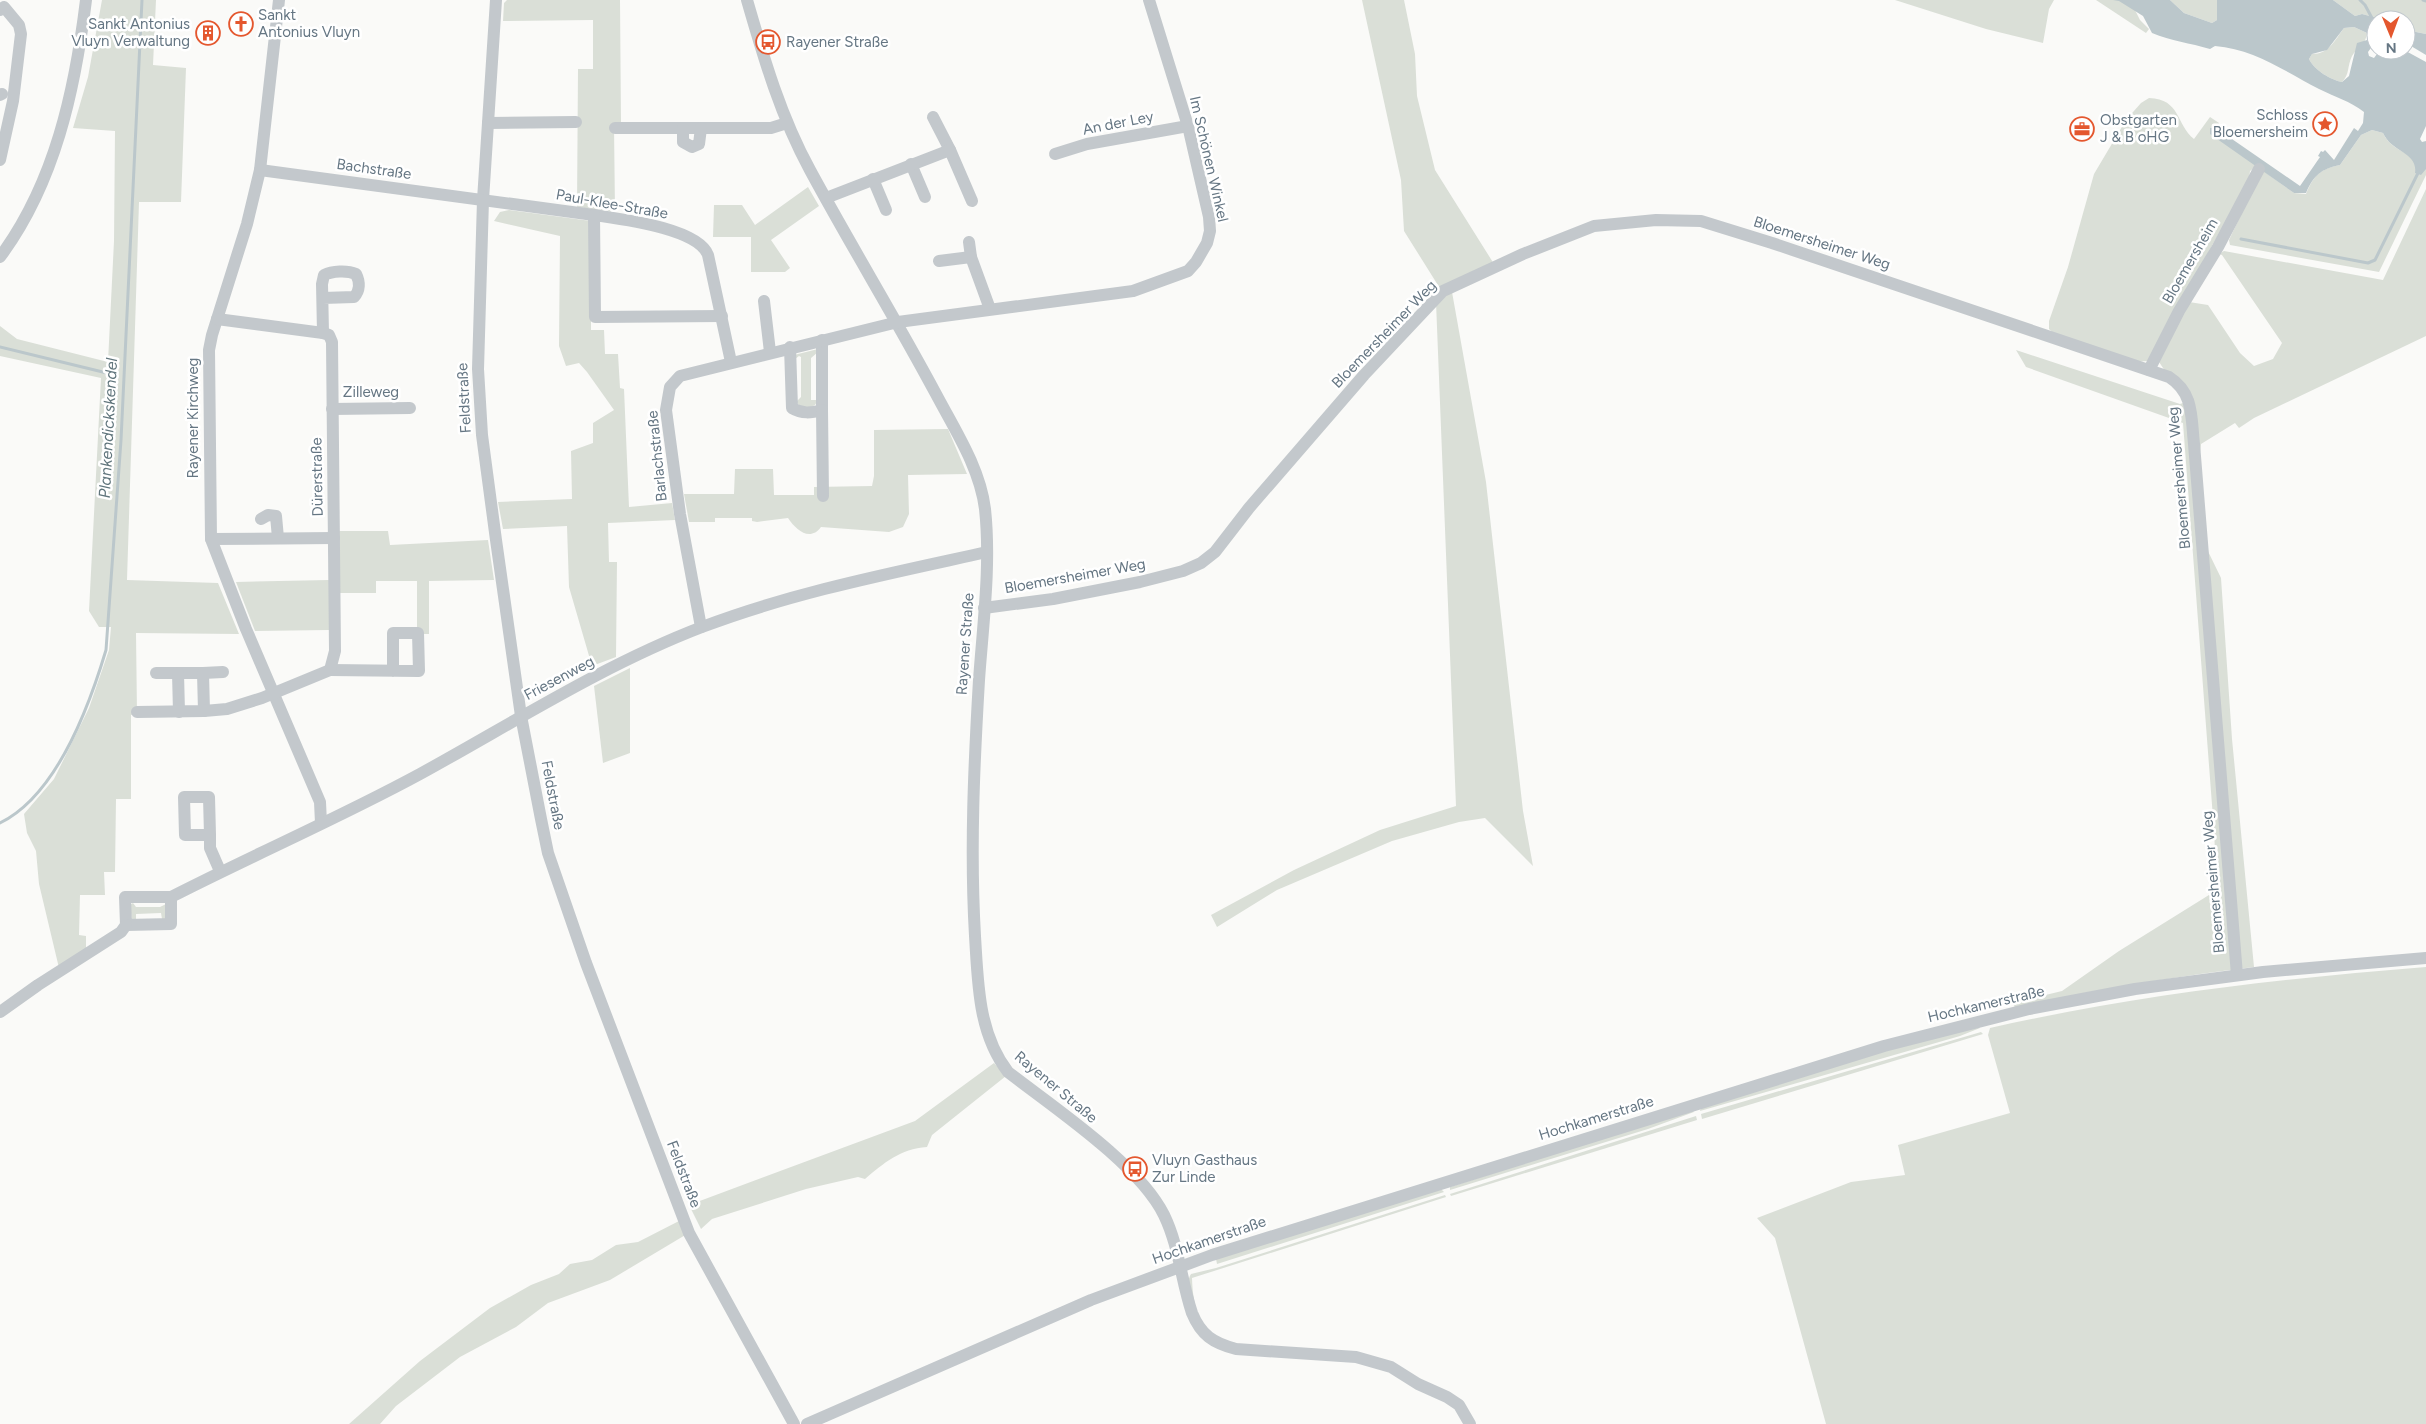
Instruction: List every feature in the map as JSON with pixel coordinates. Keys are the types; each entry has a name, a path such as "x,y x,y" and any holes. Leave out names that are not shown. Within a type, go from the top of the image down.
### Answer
{"street":[{"path":"0,257 41,187 58,140 68,105 86,0"},
{"name":"Rayener Kirchweg","path":"279,0 260,170 247,224 209,350 211,539 273,693 320,802 321,823"},
{"name":"Feldstraße","path":"496,0 483,200 478,369 482,435 521,716 548,853 630,1079 689,1234 794,1424"},
{"name":"Rayener Straße","path":"747,0 763,56 787,123 826,198 898,322 976,474 984,506 988,552 975,740 971,868 977,976 987,1035 994,1052 1008,1072 1086,1133 1139,1180 1163,1212 1175,1242 1188,1302 1196,1324 1214,1342 1236,1349 1356,1357 1375,1361 1391,1367 1418,1384 1447,1397 1459,1405 1470,1424"},
{"name":"Im Schönen Winkel","path":"898,322 990,308 1133,291 1188,271 1203,253 1210,231 1209,217 1188,126 1149,0"},
{"path":"0,160 13,101 21,34 19,25 2,8"},
{"path":"933,117 950,150 972,201"},
{"path":"488,123 576,122"},
{"path":"615,128 771,128 787,123"},
{"name":"An der Ley","path":"1055,154 1087,144 1188,126"},
{"path":"683,128 683,142 692,147 700,144 702,128"},
{"path":"826,198 950,150"},
{"path":"911,164 924,197"},
{"name":"Bloemersheim","path":"2149,370 2179,311 2218,247 2259,169"},
{"name":"Bachstraße","path":"260,170 483,200"},
{"path":"873,180 886,210"},
{"name":"Paul-Klee-Straße","path":"483,200 647,224 690,237 706,249 731,362"},
{"path":"594,215 595,317 722,316"},
{"name":"Bloemersheimer Weg","path":"984,608 1053,599 1140,582 1183,571 1201,563 1215,552 1249,508 1364,376 1443,291 1523,254 1594,226 1656,220 1701,221 1772,243 2149,370 2169,377 2180,384 2189,399 2237,975"},
{"path":"969,242 971,257 990,308"},
{"path":"939,261 971,257"},
{"path":"217,319 323,333 322,298"},
{"path":"764,301 770,352"},
{"name":"Barlachstraße","path":"701,627 680,514 666,410 670,387 680,376 790,347 898,322"},
{"name":"Dürerstraße","path":"323,333 329,335 332,348 335,651 330,670"},
{"path":"822,340 823,496"},
{"path":"790,347 792,408 799,412 822,410"},
{"name":"Zilleweg","path":"332,408 410,408"},
{"path":"261,519 268,515 276,516 278,538"},
{"path":"211,539 334,538"},
{"name":"Friesenweg","path":"126,925 125,897 170,897 418,775 521,716 618,665 701,627 758,607 846,584 988,552"},
{"path":"137,712 204,712 227,709 330,670 393,671"},
{"path":"156,673 223,672"},
{"path":"178,673 179,712"},
{"path":"203,673 204,712"},
{"path":"210,835 210,848 220,871"},
{"path":"0,1012 121,932 126,925 171,924 170,897"},
{"name":"Hochkamerstraße","path":"807,1424 1074,1307 1181,1266 1285,1231 1913,1038 2079,999 2237,975 2426,958"}],"shaded area":[{"path":"102,0 156,0 153,65 186,68 181,202 139,202 127,580 218,583 239,634 136,633 137,714 131,715 131,799 116,799 115,872 104,872 105,895 80,895 79,935 86,936 86,951 59,968 39,884 36,851 27,833 24,814 54,779 89,708 109,650 111,627 99,627 89,611 101,378 0,356 0,326 17,339 108,362 114,241 115,131 73,128 88,77"},
{"path":"507,0 620,0 621,125 614,126 615,212 577,207 578,69 593,69 593,20 503,21 504,3"},
{"path":"1362,0 1404,0 1415,54 1417,96 1435,170 1494,264 1441,290 1404,231 1401,180"},
{"path":"1895,0 2054,0 2049,9 2043,43 1986,29"},
{"path":"2096,0 2130,0 2140,20 2149,29 2146,33"},
{"path":"2113,0 2170,0 2184,13 2212,23 2217,20 2217,0 2333,0 2355,16 2366,15 2366,33 2354,27 2344,28 2327,50 2312,54 2309,59 2323,74 2342,82 2349,76 2357,43 2366,40 2366,60 2416,60 2416,57 2426,62 2426,126 2420,139 2422,142 2426,141 2426,169 2421,175 2415,173 2415,166 2409,156 2392,145 2383,133 2372,130 2361,135 2340,165 2323,171 2315,177 2306,193 2294,193 2210,134 2210,128 2216,128 2300,186 2320,157 2318,156 2321,151 2325,150 2334,160 2354,128 2358,131 2363,123 2364,112 2348,102 2256,56 2229,48 2215,46 2210,49 2152,33 2143,16 2119,1"},
{"path":"2170,0 2217,0 2217,20 2212,23 2184,13"},
{"path":"2333,0 2426,0 2426,34 2416,32 2416,10 2366,10 2366,15 2355,16"},
{"path":"2354,27 2366,33 2366,37 2352,56 2345,79 2342,82 2328,77 2319,71 2309,59 2312,54 2323,52 2327,49 2344,28"},
{"path":"2416,32 2426,34 2426,55 2416,49"},
{"path":"2149,98 2159,99 2173,108 2188,133 2194,139 2210,117 2219,123 2216,128 2212,127 2256,166 2250,171 2249,179 2148,361 2130,362 2057,337 2049,329 2049,321 2068,267 2094,174 2126,120 2141,103"},
{"path":"2372,130 2383,133 2391,144 2426,169 2426,175 2379,272 2230,245 2229,240 2262,170 2294,193 2306,194 2318,174 2340,165 2361,135"},
{"path":"808,187 819,206 771,240 790,268 785,272 751,272 751,237 713,237 714,205 742,205 755,225"},
{"path":"2426,189 2426,336 2254,418 2239,428 2235,423 2201,444 2198,470 2204,543 2221,578 2232,739 2254,967 2134,984 2015,1008 2013,1003 2062,991 2119,951 2217,890 2183,423 2026,367 2016,350 2180,404 2186,402 2159,362 2189,302 2208,305 2240,353 2254,366 2273,359 2282,343 2222,255 2219,254 2224,251 2383,280"},
{"path":"509,210 591,221 591,330 604,330 605,354 618,354 620,388 624,389 629,507 672,503 675,520 608,523 609,562 617,562 616,657 592,666 569,587 567,526 503,529 498,502 572,499 571,451 593,443 593,423 614,410 579,363 566,366 559,346 560,236 494,221 500,212"},
{"path":"1452,292 1486,482 1523,811 1533,866 1485,818 1459,822 1392,841 1277,890 1217,927 1211,915 1294,870 1380,830 1456,806 1436,302"},
{"path":"818,349 818,352 811,358 811,400 818,400 815,405 805,410 796,402 801,397 801,357 799,356 795,359 794,355"},
{"path":"948,429 967,474 908,475 909,514 903,527 889,532 821,527 812,534 808,534 795,527 788,518 757,522 752,521 752,518 715,518 715,522 689,522 684,494 734,494 735,469 773,469 774,495 814,495 814,487 872,486 874,476 874,430"},
{"path":"339,531 388,531 390,545 488,540 494,580 429,581 429,634 422,634 417,630 417,581 376,581 376,593 340,593"},
{"path":"329,580 329,630 255,631 236,582"},
{"path":"630,668 630,753 603,763 594,686"},
{"path":"133,903 136,907 160,907 166,904 167,919 162,919 161,913 136,914 136,919 132,921 130,905"},
{"path":"2426,967 2426,1424 1826,1424 1775,1238 1757,1218 1851,1182 1905,1175 1898,1145 2010,1113 1988,1035 1990,1028 2045,1016 2153,997 2315,977"},
{"path":"1978,1026 1980,1028 1960,1036 1700,1111 1701,1107 1885,1051"},
{"path":"1981,1032 1983,1034 1702,1119 1701,1114"},
{"path":"994,1063 1006,1076 932,1135 927,1147 917,1148 893,1158 865,1179 858,1177 806,1189 712,1219 701,1229 689,1205 915,1121"},
{"path":"1692,1110 1694,1112 1648,1129 1450,1190 1450,1187"},
{"path":"1696,1116 1697,1120 1451,1196 1450,1194"},
{"path":"1441,1189 1444,1192 1217,1264 1216,1259"},
{"path":"1445,1195 1446,1197 1192,1278 1197,1313 1203,1325 1211,1333 1234,1343 1268,1347 1240,1346 1218,1340 1210,1335 1202,1326 1196,1315 1189,1286 1191,1274 1216,1268"},
{"path":"679,1221 687,1234 610,1280 548,1303 516,1327 460,1357 396,1406 380,1424 349,1424 420,1361 490,1308 531,1285 559,1274 570,1264 592,1260 616,1245 638,1242"}],"waterway":[{"name":"Plankendickskendel","path":"0,823 20,810 38,792 54,771 80,722 106,650 121,440 142,0"},
{"path":"2360,0 2368,10"},
{"path":"2241,239 2368,263 2375,260 2419,171"},
{"path":"0,347 111,374"}],"place":[{"name":"Sankt Antonius Vluyn","path":"241,24"},
{"name":"Sankt Antonius Vluyn Verwaltung","path":"208,33"},
{"name":"Rayener Straße","path":"768,42"},
{"name":"Schloss Bloemersheim","path":"2325,124"},
{"name":"Obstgarten J & B oHG","path":"2082,129"},
{"name":"Vluyn Gasthaus Zur Linde","path":"1135,1169"}]}
